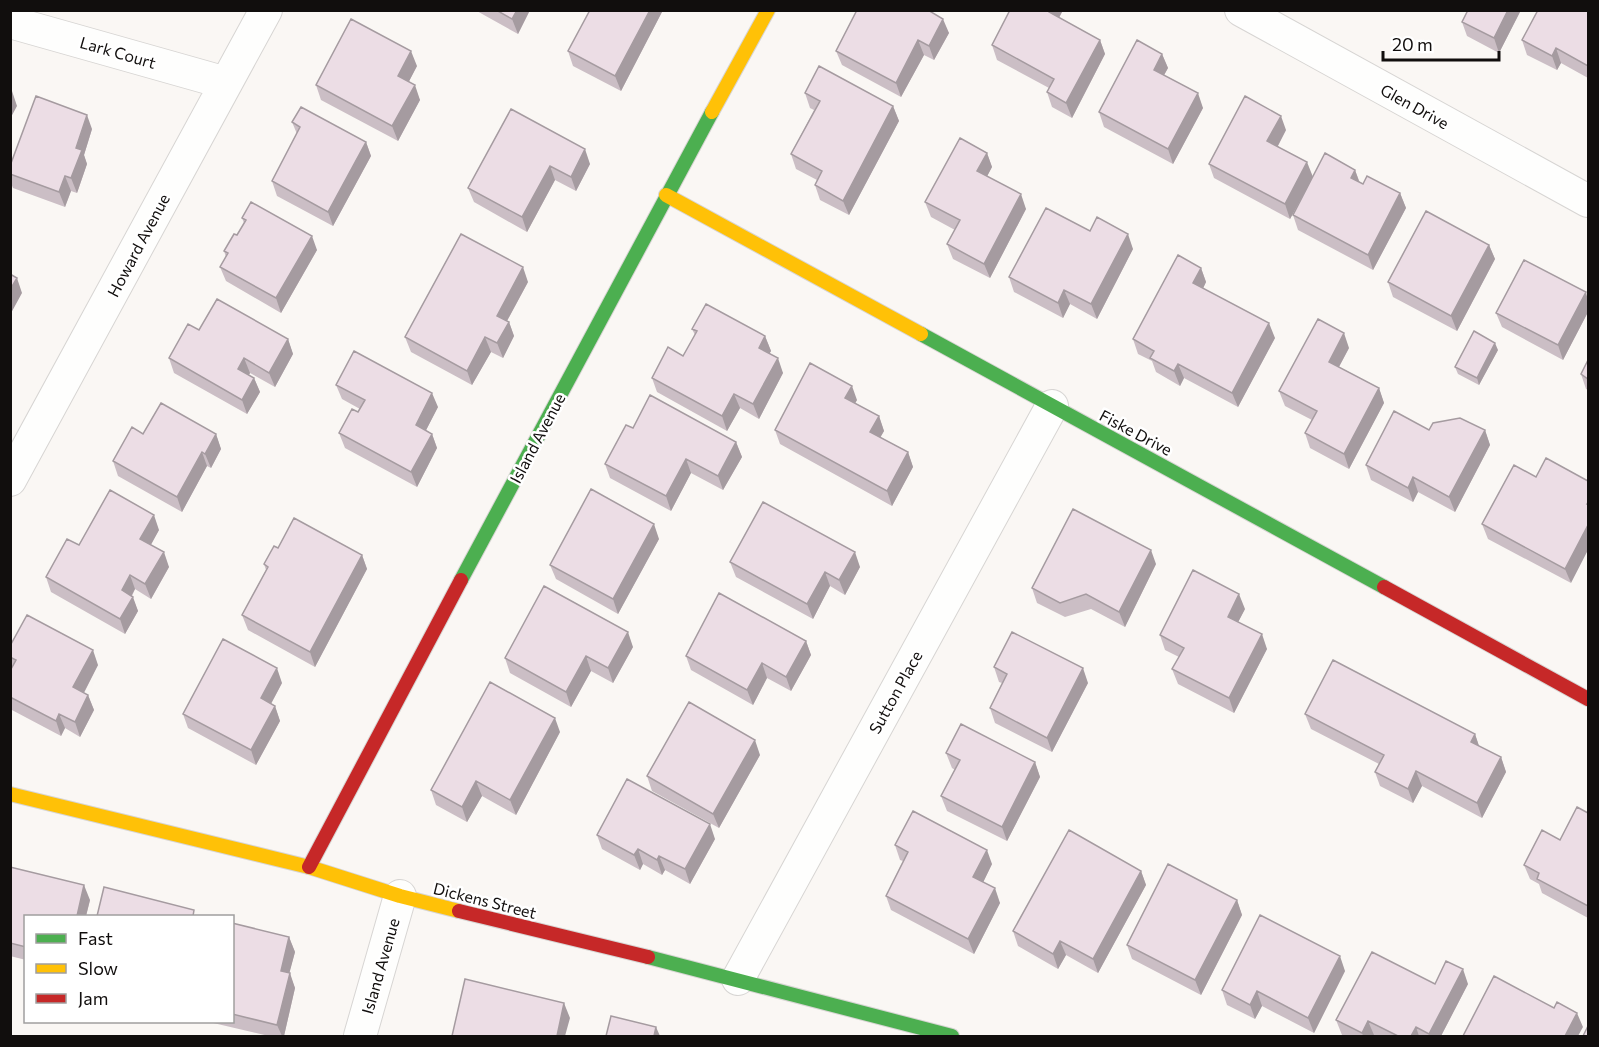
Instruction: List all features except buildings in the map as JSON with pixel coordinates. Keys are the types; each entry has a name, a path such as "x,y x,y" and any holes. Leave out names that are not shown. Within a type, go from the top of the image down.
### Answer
{"street":[{"name":"Howard Avenue","path":"10,480 266,10"},
{"name":"Island Avenue","path":"309,867 666,195 768,10"},
{"name":"Glen Drive","path":"1241,10 1588,201"},
{"name":"Lark Court","path":"10,22 226,83"},
{"name":"Fiske Drive","path":"666,195 1588,699"},
{"name":"Sutton Place","path":"738,979 1052,406"},
{"name":"Dickens Street","path":"10,794 309,867 400,896 738,979 901,1030 952,1036"},
{"name":"Island Avenue","path":"360,1036 400,896"}],"traffic: fast":[{"path":"461,580 712,112"},
{"path":"921,334 1384,587"},
{"path":"648,957 952,1036"}],"traffic: slow":[{"path":"712,112 768,10"},
{"path":"666,195 921,334"},
{"path":"10,794 309,867 400,896 459,911"}],"traffic: jam":[{"path":"309,867 461,580"},
{"path":"1384,587 1588,699"},
{"path":"459,911 648,957"}]}
